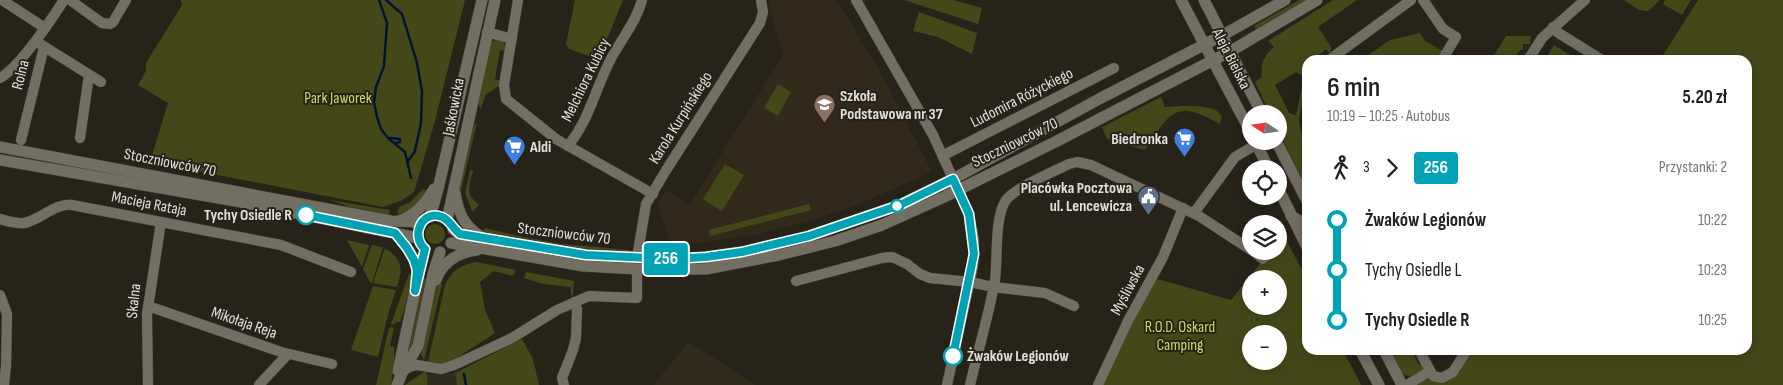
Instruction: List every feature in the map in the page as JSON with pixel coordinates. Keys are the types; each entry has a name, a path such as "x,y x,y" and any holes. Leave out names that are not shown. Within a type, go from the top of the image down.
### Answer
{"street":[{"path":"2,0 45,28"},
{"name":"Rolna","path":"0,78 12,68 45,28 64,0"},
{"path":"70,0 102,23 110,24 126,0"},
{"name":"Jaśkowicka","path":"426,219 441,176 482,0"},
{"name":"Jaśkowicka","path":"450,224 455,184 494,0"},
{"name":"Melchiora Kubicy","path":"518,0 504,85 506,99 568,146 653,194"},
{"name":"Melchiora Kubicy","path":"568,146 585,122 606,69 637,16 642,0"},
{"name":"Karola Kurpińskiego","path":"574,302 589,296 637,298 637,264 646,204 760,24 763,12 761,0"},
{"path":"856,0 944,155 969,214 974,240 974,254 970,282 947,385"},
{"name":"Aleja Bielska","path":"1181,0 1206,44 1242,115"},
{"name":"Aleja Bielska","path":"1204,0 1258,105"},
{"name":"Stoczniowców 70","path":"956,184 1099,99 1223,35 1285,0"},
{"name":"Stoczniowców 70","path":"450,224 460,234 483,244 583,266 637,264 671,259 706,257 742,252 809,236 956,184 1057,141 1231,51 1317,0"},
{"path":"1336,55 1411,0"},
{"path":"1423,0 1443,29 1456,37 1445,55"},
{"path":"1531,55 1542,38 1585,0"},
{"path":"1553,27 1557,32 1594,55"},
{"path":"487,32 512,39"},
{"name":"Rolna","path":"34,41 101,82"},
{"name":"Rolna","path":"21,140 44,47"},
{"name":"Ludomira Różyckiego","path":"944,155 1114,68"},
{"path":"80,138 89,75"},
{"name":"Stoczniowców 70","path":"0,147 396,227 418,238"},
{"path":"1194,213 1235,157 1246,150"},
{"path":"1281,150 1302,191"},
{"name":"Stoczniowców 70","path":"0,160 396,227 426,219"},
{"path":"970,385 993,288 1001,209 1017,191 1069,164 1080,162 1091,165 1194,213 1242,244"},
{"path":"415,291 417,270 414,260 396,227 427,201 441,176"},
{"path":"428,304 438,273 448,262 483,244 466,225 457,206 455,184"},
{"name":"Macieja Rataja","path":"0,219 26,223 66,204 281,245 351,272"},
{"path":"1286,205 1302,236"},
{"name":"Myśliwska","path":"1098,385 1128,321 1163,257 1183,208"},
{"path":"436,216 450,224 453,239 451,244 440,252 425,249 418,238 417,232 426,219 436,216"},
{"path":"1291,216 1302,223"},
{"name":"Skalna","path":"148,385 146,327 161,222"},
{"name":"Stoczniowców 70","path":"451,244 483,244"},
{"path":"396,385 425,249"},
{"path":"396,385 402,371 418,346 433,275 440,252"},
{"path":"796,281 892,257 930,278 970,282 993,288 1045,293 1074,306"},
{"path":"0,295 7,314 4,385"},
{"path":"402,371 416,366 442,369 454,365 512,338 557,310 574,302 577,309 576,338 562,378 564,385"},
{"name":"Mikołaja Reja","path":"148,306 288,354 332,364"},
{"path":"259,385 288,354"},
{"path":"1363,355 1379,385"},
{"path":"1387,355 1402,385"},
{"path":"1422,355 1433,376 1442,378 1453,372 1464,355"},
{"path":"1407,385 1430,371"}],"shaded area":[{"name":"Szkoła Podstawowa nr 37","path":"770,0 833,0 840,5 882,75 932,172 864,202 817,219 758,234 707,242 671,244 658,205 666,190 690,204 783,55 769,7"},
{"path":"688,342 741,375 755,385 654,385"},
{"path":"455,373 457,385 427,385 427,375"}],"green space":[{"name":"Park Jaworek","path":"181,0 465,0 435,121 414,192 401,201 383,207 150,162 168,103 138,85 146,71 146,63 182,5"},
{"path":"575,0 623,0 605,44 592,57 569,49 566,44"},
{"path":"904,0 953,0 982,8 978,24"},
{"path":"1299,0 1307,0 1257,31 1254,26"},
{"path":"1333,0 1357,0 1318,27 1331,47 1331,52 1329,53 1326,49 1319,55 1302,55 1302,76 1296,72 1275,85 1285,105 1266,105 1255,82 1262,77 1262,68 1268,54 1274,47 1268,41"},
{"path":"1624,0 1660,0 1648,11 1639,10"},
{"path":"1665,0 1691,0 1682,15 1663,4"},
{"path":"1698,0 1783,0 1783,385 1416,385 1425,379 1445,383 1466,355 1752,355 1752,55 1663,55"},
{"path":"919,12 977,33 972,54 938,37 913,31"},
{"path":"1420,33 1425,41 1443,51 1440,55 1368,55 1390,40"},
{"path":"1506,36 1531,36 1530,44 1523,44 1523,49 1516,55 1494,55"},
{"path":"496,40 503,42 506,48 506,51 500,50 495,79 500,81 500,85 485,95 481,109 476,101 490,42"},
{"path":"1554,45 1570,55 1548,55"},
{"path":"778,84 791,92 778,116 764,108"},
{"path":"1302,86 1302,104 1299,120 1302,137 1302,179 1288,150 1288,111 1296,115"},
{"path":"1161,97 1165,107 1206,107 1217,111 1222,117 1220,124 1205,116 1183,111 1175,113 1168,119 1145,150 1107,139 1102,127"},
{"path":"477,122 461,191 458,190 472,127"},
{"path":"725,164 744,175 722,211 703,199"},
{"path":"470,170 473,170 469,189 471,197 479,204 474,211 472,211 465,193"},
{"path":"423,189 432,192 411,211 397,214 399,207 409,203"},
{"path":"330,200 390,210 389,215 350,207"},
{"path":"809,204 811,210 710,236 709,230"},
{"path":"435,224 442,227 445,234 442,241 435,244 428,241 425,234 428,227"},
{"path":"485,228 562,244 630,250 626,252 588,250 482,234"},
{"path":"347,240 369,245 362,267"},
{"name":"R.O.D. Oskard Camping","path":"1287,242 1302,270 1302,355 1346,355 1361,385 1101,385 1154,278 1231,300 1242,286 1242,315 1287,315 1287,270 1255,270 1263,260 1287,260"},
{"path":"372,245 383,247 372,283 363,269"},
{"path":"385,248 395,256 400,264 400,274 396,287 373,283"},
{"path":"476,262 516,270 513,276 494,271 480,282 485,310 495,333 449,363 428,362 445,285 458,269"},
{"path":"526,272 574,281 573,294 571,296 571,287 543,284 524,278"},
{"path":"409,274 413,276 410,294 400,322 396,322 394,325 391,324"},
{"path":"423,278 429,280 414,342 408,352"},
{"path":"438,282 442,284 424,360 421,355"},
{"path":"373,286 396,290 378,357 351,350"},
{"path":"389,328 394,328 390,346 394,347 394,363 391,385 376,385"},
{"path":"522,339 533,359 539,385 457,385 455,373"},
{"path":"1392,355 1414,355 1419,365 1423,363 1424,367 1422,372 1410,376 1403,373 1397,366"},
{"path":"427,370 427,385 405,385"}],"waterway":[{"path":"379,0 387,23 384,66 376,87 374,102 381,129 388,138 405,152 411,178"},
{"path":"386,0 402,14 417,63 422,91 421,123 415,151 408,161"},
{"path":"390,138 400,139 400,142 395,143"},
{"path":"464,374 466,385"}],"bus line":[{"name":"256","path":"306,215 395,233 414,260 417,270 415,291 425,249 419,242 417,232 422,222 430,217 442,217 460,234 522,246 586,255 671,259 706,257 742,252 809,236 900,205 953,179 969,214 974,240 974,254 970,282 953,356"}],"place":[{"name":"Szkoła Podstawowa nr 37","path":"824,124"},
{"name":"Biedronka","path":"1184,158"},
{"name":"Aldi","path":"514,166"},
{"name":"Tychy Osiedle R","path":"306,215"},
{"name":"Placówka Pocztowa ul. Lencewicza","path":"1148,216"},
{"name":"Żwaków Legionów","path":"953,356"}]}
